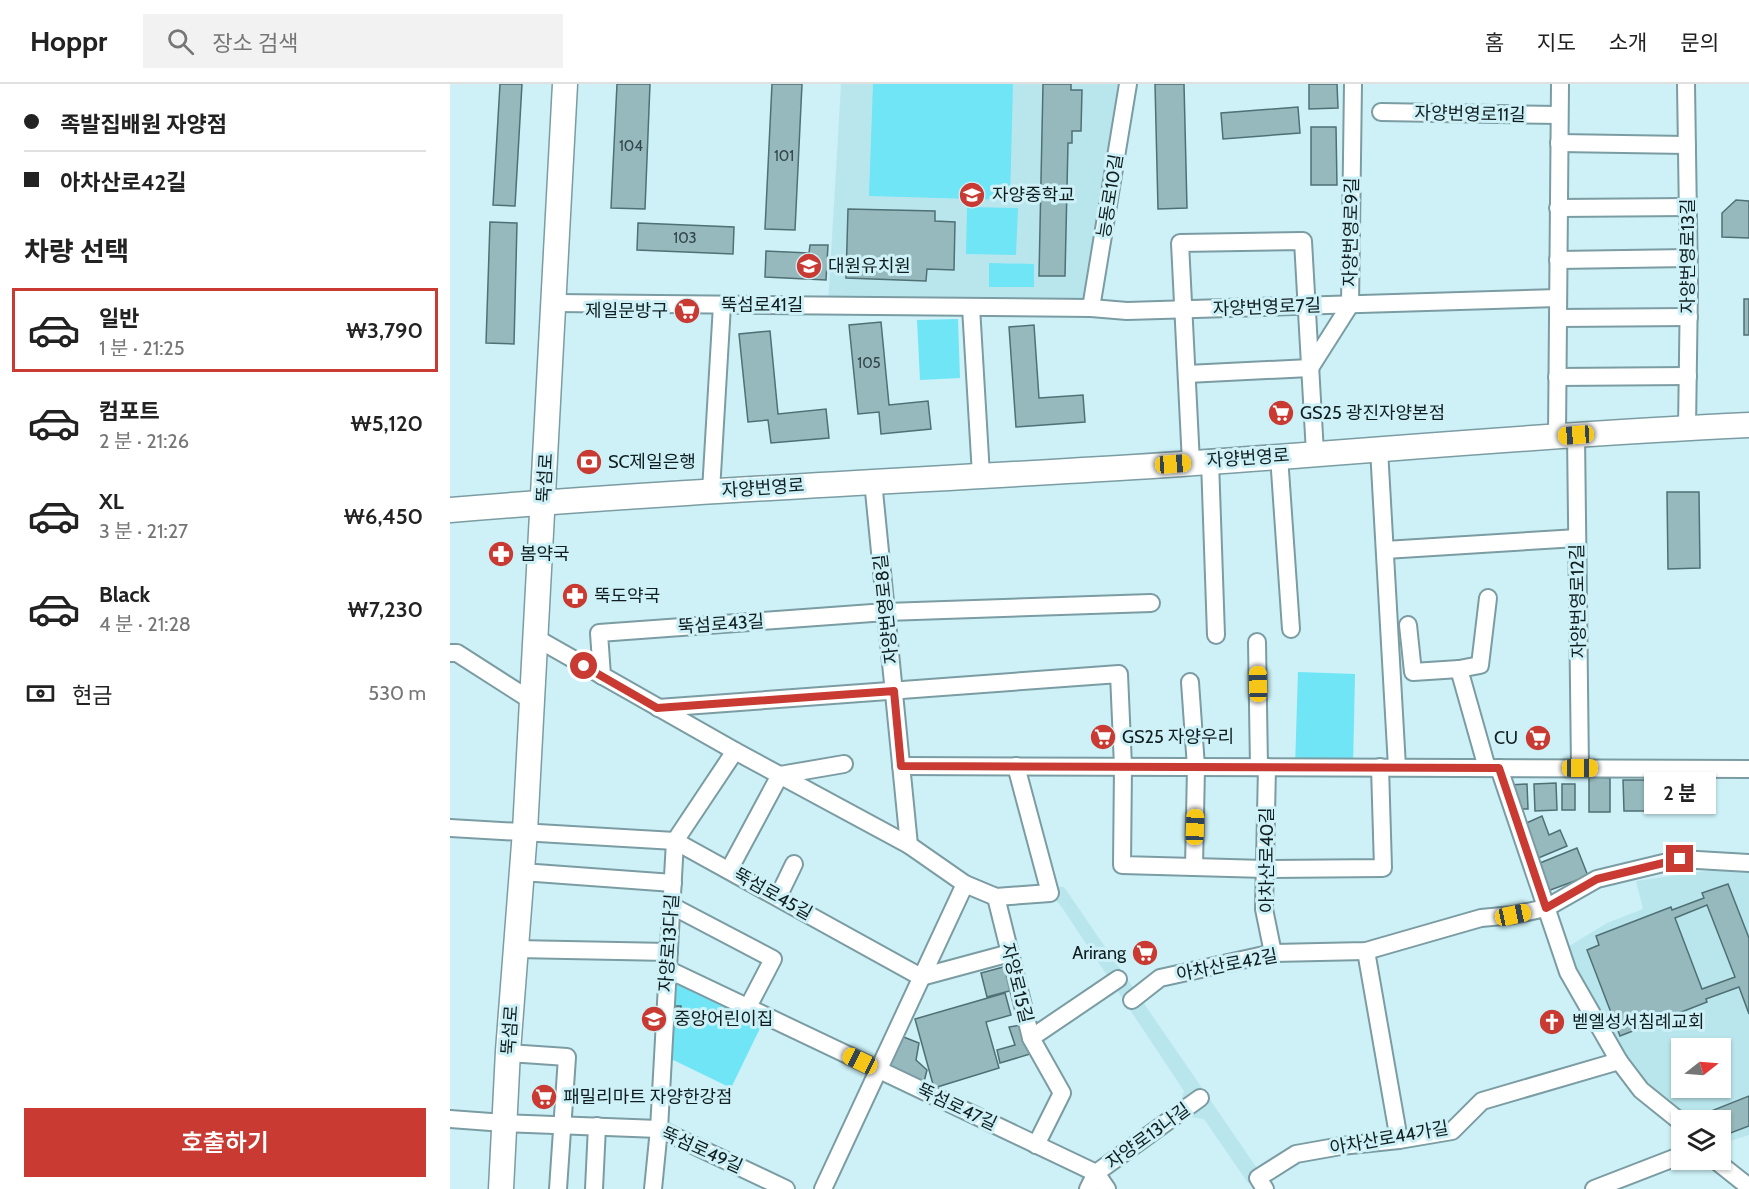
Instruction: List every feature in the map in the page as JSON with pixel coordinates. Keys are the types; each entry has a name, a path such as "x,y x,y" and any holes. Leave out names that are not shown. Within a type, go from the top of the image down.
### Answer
{"street":[{"name":"뚝섬로","path":"501,1189 508,1053 525,831 565,84"},
{"name":"능동로10길","path":"1091,308 1128,84"},
{"name":"자양번영로9길","path":"1310,368 1350,304 1353,84"},
{"path":"1560,84 1557,377 1566,435"},
{"name":"자양번영로13길","path":"1686,84 1689,258 1688,428"},
{"name":"자양번영로11길","path":"1381,112 1559,115"},
{"path":"1559,143 1687,145"},
{"path":"1558,208 1688,207"},
{"path":"1216,634 1200,462 1187,374 1180,243 1303,241 1315,453"},
{"path":"1558,260 1689,258"},
{"name":"자양번영로7길","path":"1091,308 1127,311 1184,310 1558,298"},
{"name":"뚝섬로41길","path":"554,303 1091,308"},
{"name":"자양번영로","path":"711,492 722,305"},
{"path":"971,307 981,475"},
{"path":"1558,318 1689,317"},
{"path":"1187,374 1310,368"},
{"path":"1557,377 1688,376"},
{"name":"자양번영로","path":"450,510 544,502 1200,462 1566,435 1749,425"},
{"name":"자양번영로12길","path":"1566,435 1577,538 1580,768"},
{"path":"657,708 1119,674 1123,766 1122,865 1265,869 1383,868 1389,767 1385,550 1379,449"},
{"path":"1279,456 1291,629"},
{"name":"자양번영로8길","path":"873,481 909,845"},
{"path":"1385,550 1577,538"},
{"path":"1407,625 1413,672 1480,665 1488,598"},
{"path":"886,612 1151,603"},
{"name":"뚝섬로43길","path":"602,676 599,633 886,612"},
{"path":"536,638 657,708 909,845 965,884 996,897 1050,893 1016,766"},
{"name":"아차산로40길","path":"1257,642 1263,767 1264,909 1273,953"},
{"path":"450,653 457,653 532,701"},
{"path":"1459,669 1568,972 1619,1061 1641,1090 1671,1114"},
{"path":"1190,682 1197,767 1194,867"},
{"path":"675,841 735,751"},
{"path":"780,775 844,764"},
{"path":"901,766 1749,769"},
{"path":"729,870 780,775"},
{"name":"뚝섬로45길","path":"450,828 675,841 921,977"},
{"name":"자양로13다길","path":"653,1189 659,1129 675,841"},
{"name":"아차산로42길","path":"1132,1000 1160,978 1273,953 1366,951 1481,918 1513,915 1546,908 1597,879 1680,859 1749,863"},
{"path":"778,897 794,864"},
{"path":"522,872 673,883"},
{"path":"823,1189 965,884"},
{"name":"자양로15길","path":"996,897 1031,1038 1118,979"},
{"path":"672,906 773,959 748,1007"},
{"path":"516,949 669,952"},
{"path":"1366,951 1399,1140"},
{"path":"921,977 1010,953"},
{"name":"뚝섬로47길","path":"668,969 1096,1173"},
{"path":"1031,1038 1062,1093 1036,1145"},
{"path":"508,1053 567,1057 558,1189"},
{"name":"아차산로44가길","path":"1262,1184 1296,1154 1452,1131 1482,1101 1619,1061"},
{"name":"자양로13나길","path":"1088,1189 1096,1173 1200,1098"},
{"name":"뚝섬로49길","path":"450,1119 659,1129 767,1185 786,1189"},
{"path":"594,1189 597,1126"},
{"path":"1594,1189 1671,1159"},
{"path":"1729,1170 1749,1186"},
{"name":"자양로13나길","path":"1096,1173 1107,1189"}],"shaded area":[{"name":"자양중학교","path":"841,84 1128,84 1091,308 828,305"},
{"path":"873,84 1013,84 1010,200 869,196"},
{"path":"967,207 1018,208 1016,255 966,254"},
{"path":"989,263 1034,264 1034,287 989,287"},
{"path":"958,319 960,378 920,380 917,320"},
{"path":"1298,672 1355,674 1353,767 1295,767"},
{"path":"1719,869 1749,872 1749,1135 1731,1141 1731,1110 1679,1110 1643,1086 1584,989 1566,948 1607,923 1643,909 1636,881"},
{"path":"1042,886 1064,887 1261,1174 1248,1183 1204,1119 1190,1117 1110,1176 1097,1189 1083,1184 1079,1174 1087,1163 1101,1164 1180,1105 1184,1091 1061,906"},
{"path":"667,969 766,1016 731,1088 663,1055"}],"building":[{"path":"500,84 522,84 515,206 493,205"},
{"path":"617,84 650,84 645,209 611,208"},
{"path":"772,84 802,84 795,230 765,229"},
{"path":"1043,84 1071,84 1071,90 1082,90 1081,131 1072,131 1072,143 1068,143 1065,276 1039,276"},
{"path":"1155,84 1184,84 1187,208 1158,209"},
{"path":"1309,84 1337,84 1338,108 1309,109"},
{"path":"1298,107 1300,133 1223,139 1221,113"},
{"path":"1311,127 1336,127 1337,185 1311,185"},
{"path":"1736,200 1749,201 1749,238 1722,237 1722,213"},
{"path":"848,209 935,211 935,221 955,222 954,270 927,269 926,281 846,278"},
{"path":"490,222 517,223 514,344 486,343"},
{"path":"638,223 734,227 733,254 637,250"},
{"path":"810,245 828,245 826,280 765,277 766,251 809,253"},
{"path":"1744,299 1749,299 1749,335 1744,335"},
{"path":"881,322 889,405 928,401 931,429 881,434 879,412 858,414 849,325"},
{"path":"1034,325 1039,398 1083,395 1085,422 1016,427 1009,327"},
{"path":"770,331 778,414 826,409 829,438 771,443 768,420 748,422 739,334"},
{"path":"1667,492 1699,492 1700,568 1668,569"},
{"path":"1589,777 1610,778 1610,812 1589,812"},
{"path":"1623,780 1648,780 1649,811 1624,811"},
{"path":"1556,783 1557,810 1535,811 1534,784"},
{"path":"1527,784 1528,809 1517,809 1509,785"},
{"path":"1562,784 1575,784 1575,810 1562,810"},
{"path":"1542,816 1549,835 1560,830 1567,846 1536,859 1522,825"},
{"path":"1577,848 1588,876 1545,892 1535,865"},
{"path":"1728,884 1749,938 1749,1014 1739,987 1620,1036 1587,950 1599,945 1596,936 1671,907 1672,910 1704,898 1702,893","holes":["1707,905 1735,977 1702,989 1675,918"]},
{"path":"1007,966 1013,990 987,997 981,973"},
{"path":"1005,993 1011,1015 986,1022 999,1068 934,1088 915,1019"},
{"path":"670,1006 681,1006 680,1018 669,1017"},
{"path":"1021,1025 1030,1054 1000,1063 997,1050 1015,1045 1009,1027"},
{"path":"901,1036 919,1043 916,1060 927,1070 923,1086 894,1072 889,1062"},
{"path":"1749,1096 1749,1126 1731,1133 1731,1110 1714,1110"}],"place":[{"name":"자양중학교","path":"972,195"},
{"name":"대원유치원","path":"809,266"},
{"name":"제일문방구","path":"687,311"},
{"name":"GS25 광진자양본점","path":"1281,413"},
{"name":"SC제일은행","path":"589,462"},
{"name":"봄약국","path":"501,554"},
{"name":"뚝도약국","path":"575,596"},
{"name":"GS25 자양우리","path":"1103,737"},
{"name":"CU","path":"1538,738"},
{"name":"Arirang","path":"1145,953"},
{"name":"중앙어린이집","path":"654,1019"},
{"name":"벧엘성서침례교회","path":"1552,1022"},
{"name":"패밀리마트 자양한강점","path":"544,1097"}],"route":[{"path":"584,666 657,708 894,691 901,766 1499,768 1546,908 1597,879 1680,859"}]}
